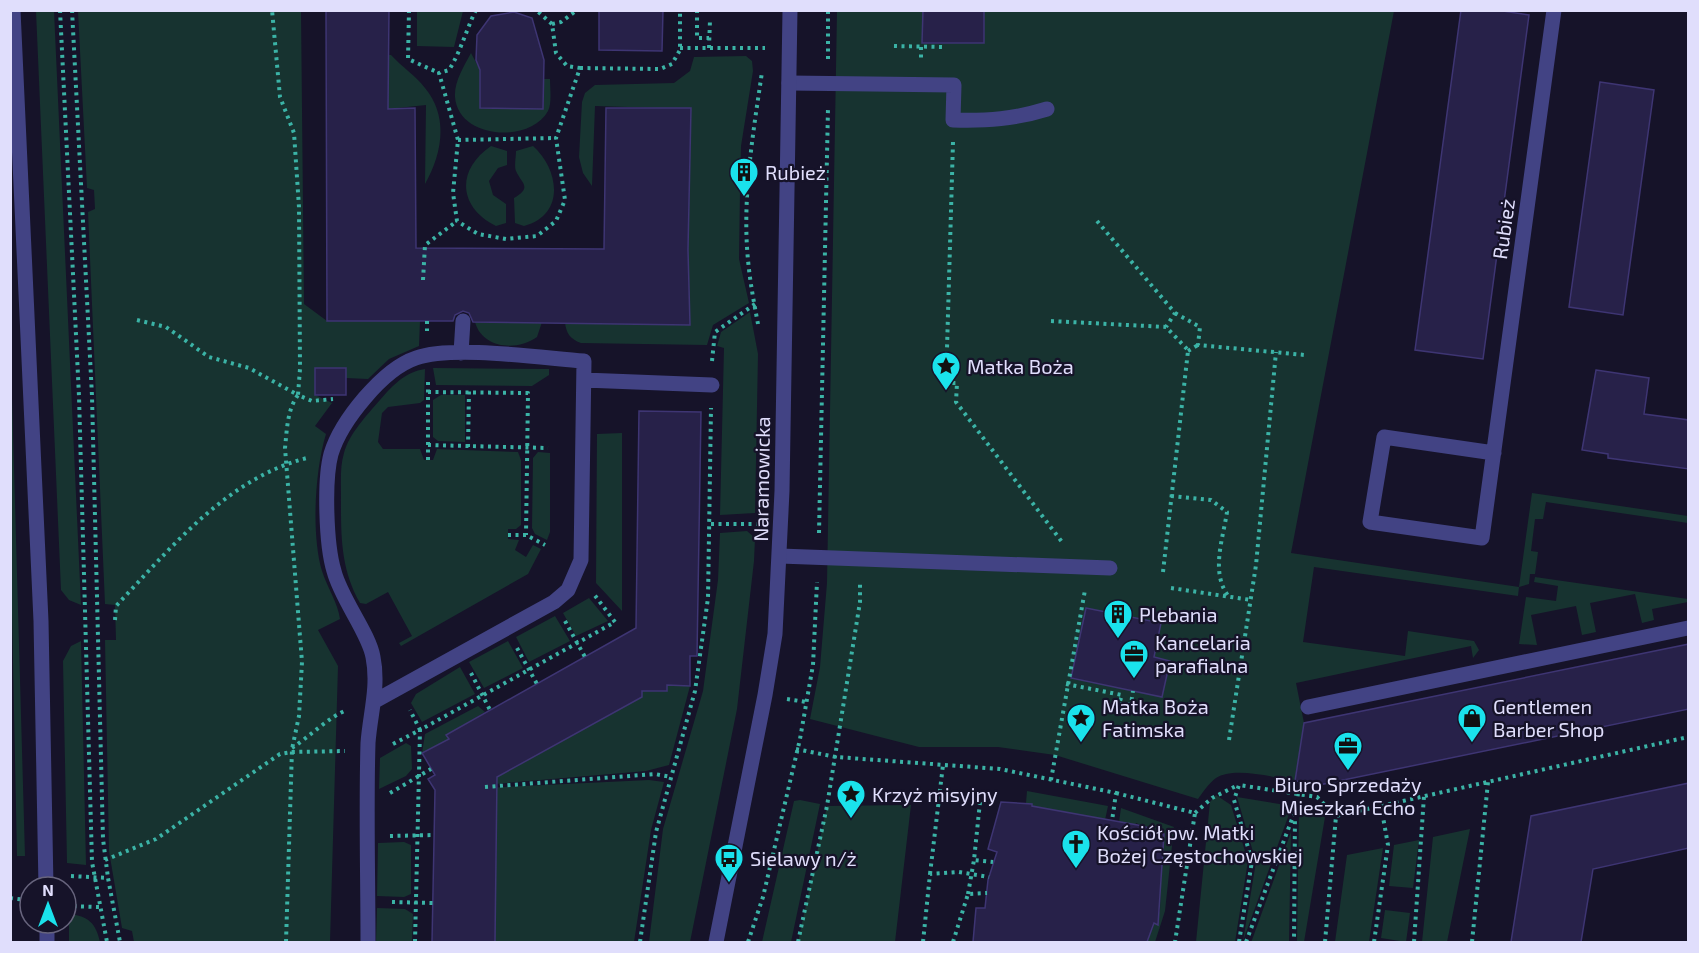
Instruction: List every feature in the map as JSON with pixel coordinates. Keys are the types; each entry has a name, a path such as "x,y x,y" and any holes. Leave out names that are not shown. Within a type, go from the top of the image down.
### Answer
{"street":[{"path":"14,10 41,621 46,875"},
{"name":"Naramowicka","path":"717,942 769,671 780,556 790,10"},
{"name":"Rubież","path":"1494,453 1384,436 1370,522 1482,538 1494,453 1554,10"},
{"path":"789,84 954,85 953,120 991,121 1020,118 1047,109"},
{"path":"461,353 463,321"},
{"path":"368,942 368,751 375,701 374,656 344,597 330,554 328,484 331,455 349,419 377,385 394,369 417,358 461,353 584,361 581,560 568,590 554,602 375,701"},
{"path":"584,380 712,385"},
{"path":"780,556 1110,568"},
{"path":"1308,707 1689,628"}],"path":[{"path":"60,10 78,384 95,879 107,942"},
{"path":"72,10 92,396 105,860 120,942"},
{"path":"272,10 280,97 294,133 299,207 300,369 298,395 292,402 287,427 302,662 299,716 292,750 286,942"},
{"path":"409,10 408,59 439,73 449,70 462,48 466,31 477,10"},
{"path":"536,10 552,24 556,53 567,66 660,69 672,64 680,48 680,10"},
{"path":"552,24 561,22 577,10"},
{"path":"698,10 697,38 709,38"},
{"path":"748,942 763,897 813,665 818,557 828,10"},
{"path":"709,48 710,20"},
{"path":"764,60 766,40"},
{"path":"894,46 942,47"},
{"path":"680,48 765,48"},
{"path":"457,221 478,234 506,239 537,236 556,221 565,200 556,138 580,68"},
{"path":"760,334 748,259 749,162 762,71"},
{"path":"439,73 458,140 453,193 457,221"},
{"path":"946,382 953,120"},
{"path":"458,140 556,138"},
{"path":"423,280 425,245 457,221"},
{"path":"1097,221 1175,313 1200,327 1198,345"},
{"path":"640,942 656,832 695,692 708,598 715,332 755,304"},
{"path":"1166,327 1175,313"},
{"path":"137,320 166,327 197,346 209,357 249,368 312,401 342,398"},
{"path":"1051,321 1166,327 1188,351 1163,572"},
{"path":"1188,351 1198,345 1305,355"},
{"path":"1229,740 1251,600 1276,352"},
{"path":"428,376 428,460"},
{"path":"468,447 469,391"},
{"path":"428,392 528,393 526,535"},
{"path":"428,445 548,448"},
{"path":"115,620 116,606 205,515 254,480 288,463 331,455"},
{"path":"1171,496 1211,500 1227,512 1218,566 1221,587 1229,597"},
{"path":"711,524 760,524 760,534"},
{"path":"508,535 526,535 545,545"},
{"path":"798,942 836,757 860,602 860,560"},
{"path":"1171,588 1251,600"},
{"path":"415,942 420,730 615,622 593,593"},
{"path":"554,602 585,657"},
{"path":"507,629 537,684"},
{"path":"460,655 490,710"},
{"path":"1066,684 1122,695 1119,704 1131,704 1132,692"},
{"path":"784,698 806,702"},
{"path":"105,860 156,839 193,816 266,763 292,750 336,714 375,701"},
{"path":"1336,816 1689,737"},
{"path":"796,749 836,757 1000,769 1116,793 1195,813"},
{"path":"292,750 368,751"},
{"path":"1051,780 1055,755"},
{"path":"923,942 943,765"},
{"path":"368,798 381,798 431,769"},
{"path":"485,787 655,774 671,777"},
{"path":"1472,942 1488,782"},
{"path":"1239,785 1234,800 1252,861 1239,942"},
{"path":"1175,942 1195,813 1212,798 1239,785 1317,797 1336,816 1325,942"},
{"path":"1112,821 1116,793"},
{"path":"1294,942 1295,811 1298,794"},
{"path":"1414,942 1424,796"},
{"path":"953,942 968,894 980,802"},
{"path":"1374,942 1388,845 1381,806"},
{"path":"1246,942 1295,811"},
{"path":"368,836 434,835"},
{"path":"974,860 993,862"},
{"path":"930,874 959,872 989,877"},
{"path":"78,877 108,878"},
{"path":"968,894 987,893"},
{"path":"368,901 433,903"},
{"path":"78,906 100,907"}],"green space":[{"path":"36,11 54,11 81,605 69,600 61,590"},
{"path":"78,11 301,11 304,304 327,321 420,321 419,346 389,359 368,379 346,378 345,368 315,368 315,395 332,403 315,426 326,434 317,483 316,539 322,571 340,619 318,630 338,666 330,942 134,942 132,931 122,928 109,851 105,640 116,640 115,605 105,604 88,212 95,209 94,190 87,188"},
{"path":"417,11 463,11 454,47 417,46"},
{"path":"837,11 1394,11 1291,553 1519,587 1518,596 1314,567 1303,642 1405,656 1408,631 1474,641 1479,650 1473,658 1471,646 1296,683 1304,723 1295,781 1255,774 1233,773 1213,780 1198,799 1055,755 998,747 919,747 810,719 820,667 827,583"},
{"path":"471,53 480,70 481,108 543,109 544,79 550,79 549,108 539,122 526,129 496,132 481,129 468,122 459,111 455,91 460,74"},
{"path":"388,55 391,55 421,83 433,99 438,111 439,148 425,184 426,105 388,109"},
{"path":"746,56 752,61 753,71 741,146 739,259 749,303 713,325 707,345 581,343 574,340 565,322 690,324 688,250 691,109 595,106 592,186 583,173 579,157 582,102 585,93 595,85 674,83 690,71 694,57"},
{"path":"491,146 507,151 507,165 498,168 489,181 493,195 506,204 506,223 496,226 474,209 468,199 466,188 467,177 472,166"},
{"path":"533,146 548,167 553,179 554,190 547,212 538,220 524,226 515,223 514,198 524,188 515,169 516,151"},
{"path":"750,312 758,354 755,513 720,515 724,348 717,346 721,332"},
{"path":"475,322 542,322 537,337 529,342 510,346 492,342 479,331"},
{"path":"11,362 25,856 17,856 11,565"},
{"path":"433,368 549,369 549,375 532,386 436,385"},
{"path":"425,369 424,400 420,403 388,407 382,413 378,442 383,449 420,449 424,460 433,460 437,449 518,452 521,460 521,525 516,529 508,529 508,539 519,540 515,550 526,557 533,545 541,549 528,574 401,646 399,643 412,636 388,592 366,604 360,603 353,590 343,550 341,468 346,446 370,412 400,380 411,373"},
{"path":"441,395 465,395 465,442 438,441 433,437 433,400"},
{"path":"622,433 622,611 596,583 597,434"},
{"path":"538,452 550,453 550,532 547,540 535,534 532,528 533,458"},
{"path":"1532,493 1688,516 1688,523 1546,502 1543,519 1535,519 1531,551 1538,552 1535,574 1530,574 1529,584 1519,587"},
{"path":"747,531 755,538 754,561 737,709 690,942 649,942 663,829 703,691 718,580 720,533"},
{"path":"1535,577 1688,599 1688,602 1652,609 1654,620 1642,623 1635,594 1590,603 1596,632 1582,635 1576,606 1531,615 1537,645 1519,644 1526,597 1556,601 1558,586 1534,582"},
{"path":"589,598 608,621 576,636 563,613"},
{"path":"555,616 570,641 529,662 516,637"},
{"path":"81,641 86,865 67,863 63,661 71,646"},
{"path":"508,641 523,668 484,688 469,662"},
{"path":"460,667 475,694 422,722 411,703 416,694"},
{"path":"667,685 690,686 669,765 646,771 483,785 640,698 642,691 667,691"},
{"path":"478,706 485,712 447,735 449,739 422,753 425,734"},
{"path":"406,743 411,746 412,769 406,776 379,789 380,758"},
{"path":"649,780 664,782 651,830 634,942 495,942 497,792 484,788"},
{"path":"1027,791 1108,806 1105,820 1032,806 1026,803"},
{"path":"1216,795 1231,805 1248,861 1235,942 1196,942 1210,802"},
{"path":"1237,797 1292,806 1243,941 1256,862"},
{"path":"794,801 820,804 791,942 762,942"},
{"path":"911,805 895,942 798,942 827,806"},
{"path":"1299,807 1326,811 1304,942 1297,942"},
{"path":"1121,808 1174,827 1165,911 1155,942 1147,942 1160,910 1162,836 1165,834 1136,823 1135,826 1119,822"},
{"path":"1470,829 1447,942 1422,942 1433,837"},
{"path":"1291,832 1289,942 1251,942 1252,940"},
{"path":"1419,840 1413,888 1389,886 1394,845"},
{"path":"404,842 411,845 411,894 404,897 377,896 378,843"},
{"path":"1383,848 1369,942 1335,942 1347,855"},
{"path":"377,908 405,909 413,914 412,942 376,942"},
{"path":"1385,910 1410,913 1406,942 1381,938"},
{"path":"78,916 93,925 100,942 69,942 69,935 78,935"}],"building":[{"path":"326,10 389,10 388,109 415,108 416,248 604,249 606,108 691,108 688,250 690,325 473,322 469,313 463,311 455,315 453,321 327,321"},
{"path":"599,10 663,10 662,51 599,50"},
{"path":"923,10 984,10 984,43 922,43"},
{"path":"1461,10 1496,10 1529,15 1483,359 1415,350"},
{"path":"514,12 532,18 544,60 543,109 480,108 480,70 476,60 477,35 491,16"},
{"path":"1600,82 1654,90 1623,315 1569,307"},
{"path":"315,368 346,368 346,395 315,395"},
{"path":"1596,370 1649,378 1644,414 1689,420 1689,469 1608,458 1608,454 1582,450"},
{"path":"639,411 701,412 697,656 690,656 690,686 667,685 667,691 642,691 642,697 497,777 495,942 432,942 435,790 428,779 435,775 422,753 449,739 446,735 636,628"},
{"name":"Plebania","path":"1086,608 1161,623 1154,657 1170,661 1162,697 1071,678"},
{"path":"1689,644 1689,709 1319,785 1295,781 1304,723"},
{"path":"1689,783 1689,848 1593,869 1581,942 1511,942 1531,816"},
{"name":"Kościół pw. Matki Bożej Częstochowskiej","path":"1001,802 1032,804 1032,806 1143,826 1164,834 1158,925 1154,923 1147,942 973,942 976,908 985,908 988,880 997,852 988,849"}],"place":[{"name":"Rubież","path":"744,198"},
{"name":"Matka Boża","path":"946,392"},
{"name":"Plebania","path":"1118,640"},
{"name":"Kancelaria parafialna","path":"1134,680"},
{"name":"Matka Boża Fatimska","path":"1081,744"},
{"name":"Gentlemen Barber Shop","path":"1472,744"},
{"name":"Biuro Sprzedaży Mieszkań Echo","path":"1348,772"},
{"name":"Krzyż misyjny","path":"851,820"},
{"name":"Kościół pw. Matki Bożej Częstochowskiej","path":"1076,870"},
{"name":"Sielawy n/ż","path":"729,884"}]}
